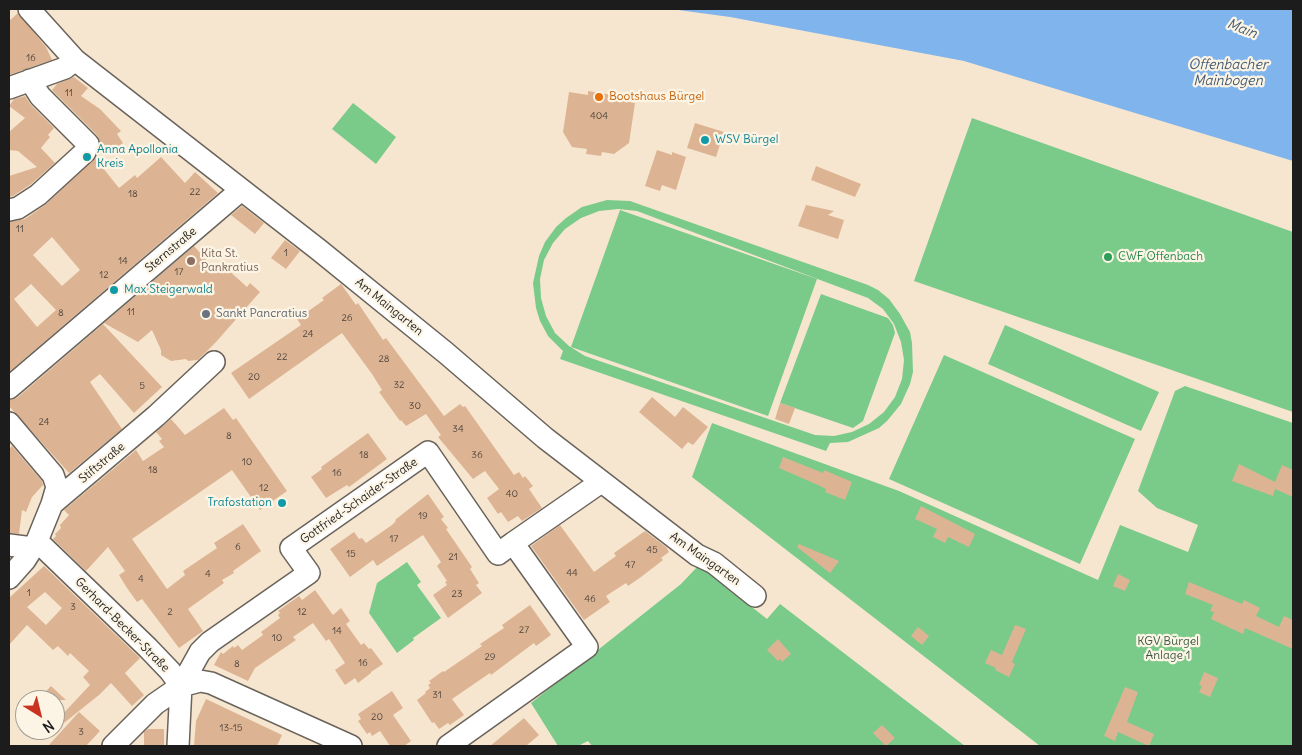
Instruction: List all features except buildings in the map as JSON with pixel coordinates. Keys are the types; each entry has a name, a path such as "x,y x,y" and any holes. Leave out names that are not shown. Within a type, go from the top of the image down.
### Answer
{"street":[{"name":"Am Maingarten","path":"29,9 75,60 319,250 446,353 545,438 697,556 714,563 755,596"},
{"path":"9,88 65,68 75,60"},
{"path":"9,210 18,208 38,195 86,152 88,144 40,96 30,80"},
{"name":"Sternstraße","path":"9,388 241,190"},
{"name":"Stiftstraße","path":"9,578 35,545 52,504 156,416 214,362"},
{"path":"9,423 53,475 57,486 52,504"},
{"name":"Gottfried-Schaider-Straße","path":"181,686 204,647 309,573 292,548 428,452 498,554 601,482"},
{"path":"448,746 587,648 514,544"},
{"path":"9,545 35,545"},
{"name":"Gerhard-Becker-Straße","path":"35,545 162,662 181,686"},
{"path":"113,746 155,704 181,686 200,681 211,683 351,746"},
{"path":"178,746 181,686"}],"green space":[{"path":"353,103 396,137 376,164 332,129"},
{"name":"CWF Offenbach","path":"972,118 1293,232 1293,412 914,281"},
{"path":"607,200 630,201 878,290 889,299 910,332 913,372 901,404 879,428 848,442 830,443 826,451 560,359 563,351 548,336 540,321 536,308 533,283 539,256 545,242 556,227 582,207","holes":["618,209 637,211 868,298 883,309 894,324 901,342 904,360 902,379 895,397 884,412 869,424 852,432 834,436 815,435 585,356 569,346 555,333 546,316 541,298 540,279 544,260 553,243 565,229 581,218 599,211"]},
{"path":"620,210 817,279 768,416 571,347"},
{"path":"821,294 888,318 893,325 895,333 863,421 853,428 780,403"},
{"path":"1005,325 1159,392 1141,431 988,364"},
{"path":"944,355 1135,439 1080,564 889,479"},
{"name":"KGV Bürgel Anlage 1","path":"1185,386 1293,423 1293,746 1040,746 692,477 712,423 899,491 1098,580 1120,525 1188,552 1198,525 1157,508 1138,491 1175,391"},
{"path":"407,562 421,582 417,585 441,618 413,638 414,640 397,653 369,613 377,583"},
{"path":"699,565 767,619 780,604 965,746 592,746 588,741 578,746 558,746 531,703 681,584"}],"water":[{"name":"Offenbacher Mainbogen","path":"671,9 1293,9 1293,161 964,61 730,17"}],"place":[{"name":"Bootshaus Bürgel","path":"599,97"},
{"name":"WSV Bürgel","path":"705,140"},
{"name":"Anna Apollonia Kreis","path":"87,157"},
{"name":"CWF Offenbach","path":"1108,257"},
{"name":"Kita St. Pankratius","path":"191,261"},
{"name":"Max Steigerwald","path":"114,290"},
{"name":"Sankt Pancratius","path":"206,314"},
{"name":"Trafostation","path":"282,503"}],"water label":[{"name":"Main","path":"1242,29"}]}
